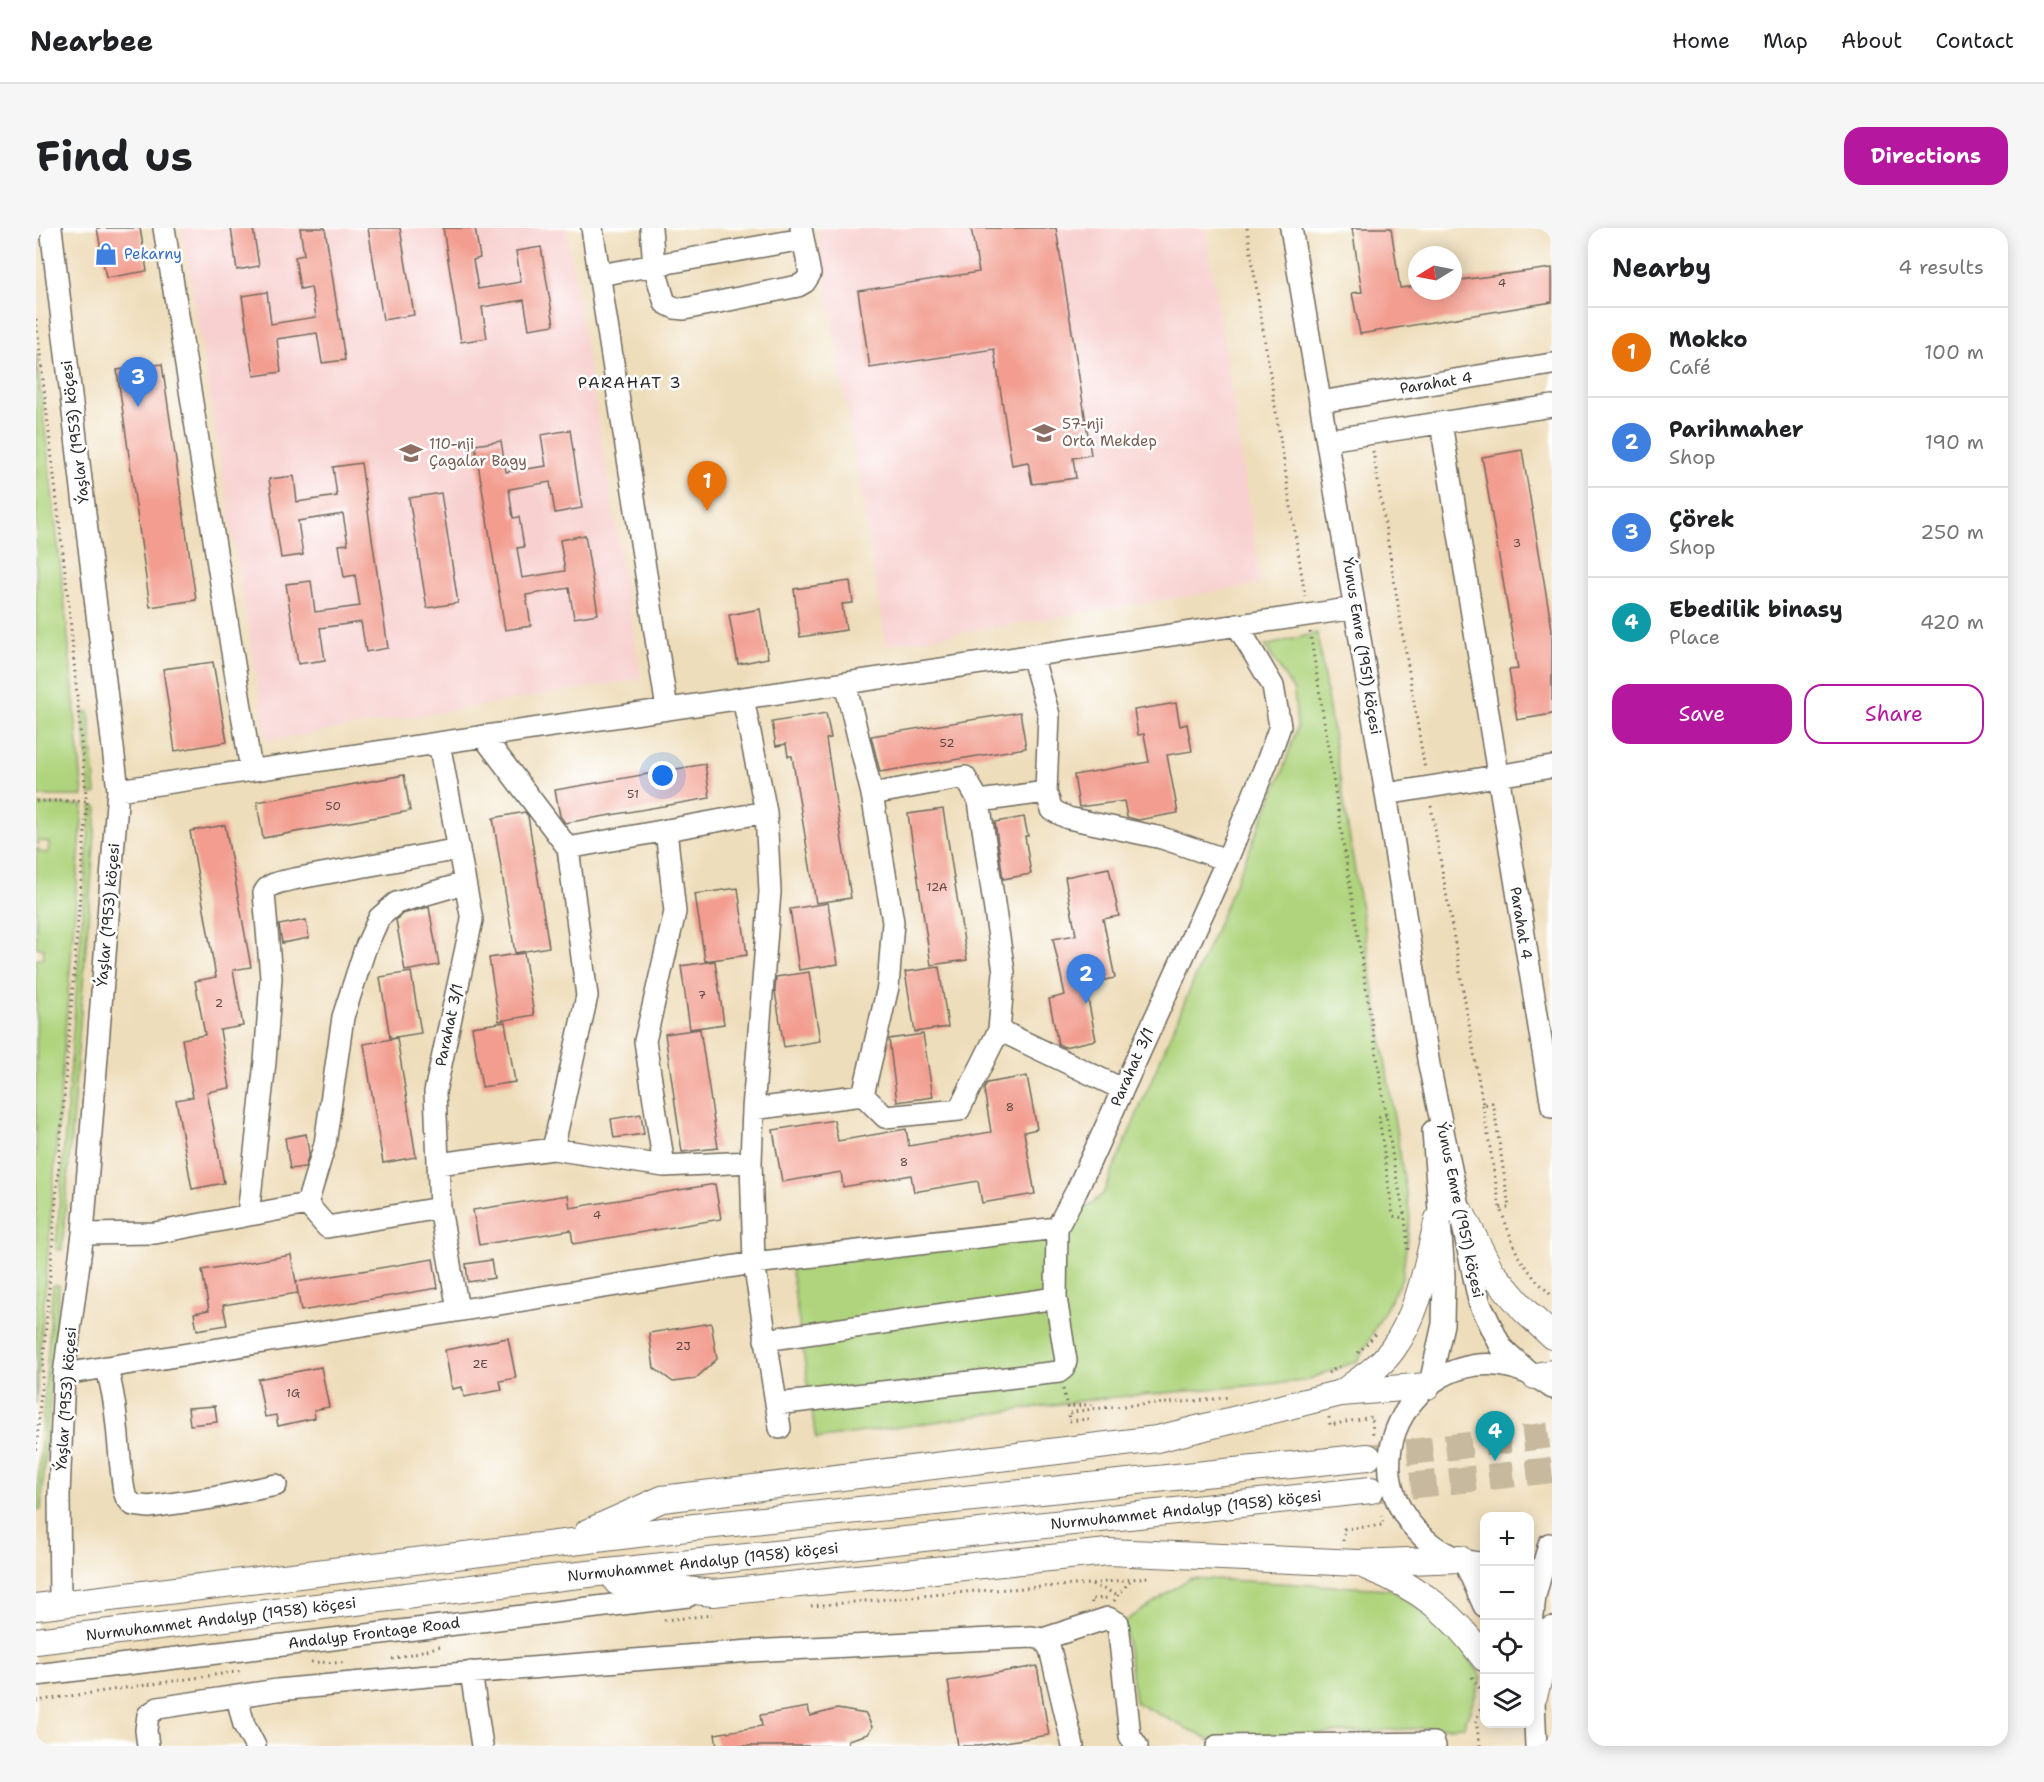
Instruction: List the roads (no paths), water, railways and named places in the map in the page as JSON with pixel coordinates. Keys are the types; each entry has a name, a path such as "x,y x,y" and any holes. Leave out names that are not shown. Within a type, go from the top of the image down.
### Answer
{"main road":[{"path":"1450,1216 1491,1271 1525,1311 1552,1336"},
{"path":"1341,1393 1369,1373 1391,1351 1414,1310 1450,1216"},
{"path":"564,1542 662,1499 1157,1439 1341,1393 1428,1385"},
{"path":"48,1605 706,1526 1368,1457"},
{"name":"Nurmuhammet Andalyp (1958) köçesi","path":"36,1641 570,1576 1371,1490"},
{"path":"570,1576 713,1604 1108,1552 1358,1563 1470,1561"},
{"path":"1358,1563 1395,1578 1439,1606 1466,1632 1477,1665"},
{"path":"1534,1696 1552,1630"}],"street":[{"name":"Ýaşlar (1953) köçesi","path":"48,1605 59,1495 64,1374 83,1234 118,790 51,228"},
{"path":"164,228 251,770"},
{"path":"592,228 667,709"},
{"path":"599,275 654,266 802,233 810,274 805,282 798,286 684,309 675,308 665,303 654,266 651,228"},
{"name":"Ýunus Emre (1951) köçesi","path":"1291,228 1386,794 1429,1065 1450,1216 1479,1301 1501,1347 1543,1378"},
{"name":"Parahat 4","path":"1320,402 1552,364"},
{"path":"1327,440 1552,406"},
{"name":"Parahat 4","path":"1441,423 1552,1107"},
{"path":"118,790 1355,608"},
{"name":"Parahat 3/1","path":"1057,1228 1077,1190 1227,860 1280,726 1273,686 1237,625"},
{"path":"1032,655 1048,715 1046,792 1052,810 1068,818 1162,838 1227,860"},
{"path":"845,683 872,794 893,922 888,987 863,1095"},
{"path":"743,698 766,812 770,892 753,1109 751,1161 754,1263 780,1428"},
{"path":"483,736 568,848 587,996 553,1149"},
{"name":"Parahat 3/1","path":"439,743 472,920 435,1092 440,1208 458,1310"},
{"path":"1386,794 1552,767"},
{"path":"863,1095 885,1117 959,1110 999,1030 1004,972 979,801 965,777 872,794"},
{"path":"979,801 1046,792"},
{"path":"568,848 766,812"},
{"path":"664,1166 645,1041 675,912 666,830"},
{"path":"248,1215 265,1062 271,978 264,893 266,888 294,879 459,849"},
{"path":"307,1204 325,1144 343,1017 365,949 379,918 396,903 465,883"},
{"path":"999,1030 1122,1089"},
{"path":"753,1109 863,1095"},
{"path":"438,1164 553,1149 664,1166 751,1161"},
{"path":"83,1234 155,1233 307,1204"},
{"path":"307,1204 327,1227 440,1208"},
{"name":"Ýunus Emre (1951) köçesi","path":"1428,1385 1443,1324 1444,1275 1450,1216"},
{"path":"64,1374 754,1263 1057,1228 1056,1298 1066,1361 1064,1368 1059,1372 776,1404"},
{"path":"765,1340 1056,1298"},
{"path":"1480,1591 1470,1561 1433,1547 1411,1526 1395,1498 1389,1468 1393,1437 1406,1409 1428,1385 1446,1374 1468,1366 1491,1364 1514,1367 1543,1378"},
{"path":"106,1366 116,1410 123,1483 126,1497 133,1505 149,1507 212,1498 276,1485"},
{"path":"1534,1553 1551,1542"},
{"path":"1533,1674 1531,1635 1535,1596 1551,1542"},
{"name":"Andalyp Frontage Road","path":"36,1675 194,1655 713,1604"},
{"path":"148,1746 146,1730 148,1715 158,1708 277,1690 750,1650 1032,1637 1043,1639 1108,1618 1118,1623 1131,1745"},
{"path":"191,1623 194,1655"},
{"path":"1043,1639 1050,1649 1072,1746"},
{"path":"471,1672 482,1746"},
{"path":"1534,1696 1536,1746"},
{"path":"237,1697 244,1725 255,1746"},
{"path":"1522,1728 1526,1746"},
{"path":"1218,1746 1434,1743 1435,1746"}],"tunnel":[{"path":"1368,1457 1552,1435"},
{"path":"1372,1490 1552,1470"}],"place":[{"name":"Pekarny","path":"106,254"},
{"name":"Çörek","path":"138,407"},
{"name":"57-nji Orta Mekdep","path":"1044,433"},
{"name":"110-nji Çagalar Bagy","path":"411,453"},
{"name":"Mokko","path":"707,511"},
{"name":"Parihmaher","path":"1086,1004"},
{"name":"Ebedilik binasy","path":"1495,1461"}],"district":[{"name":"PARAHAT 3","path":"630,382"}]}
